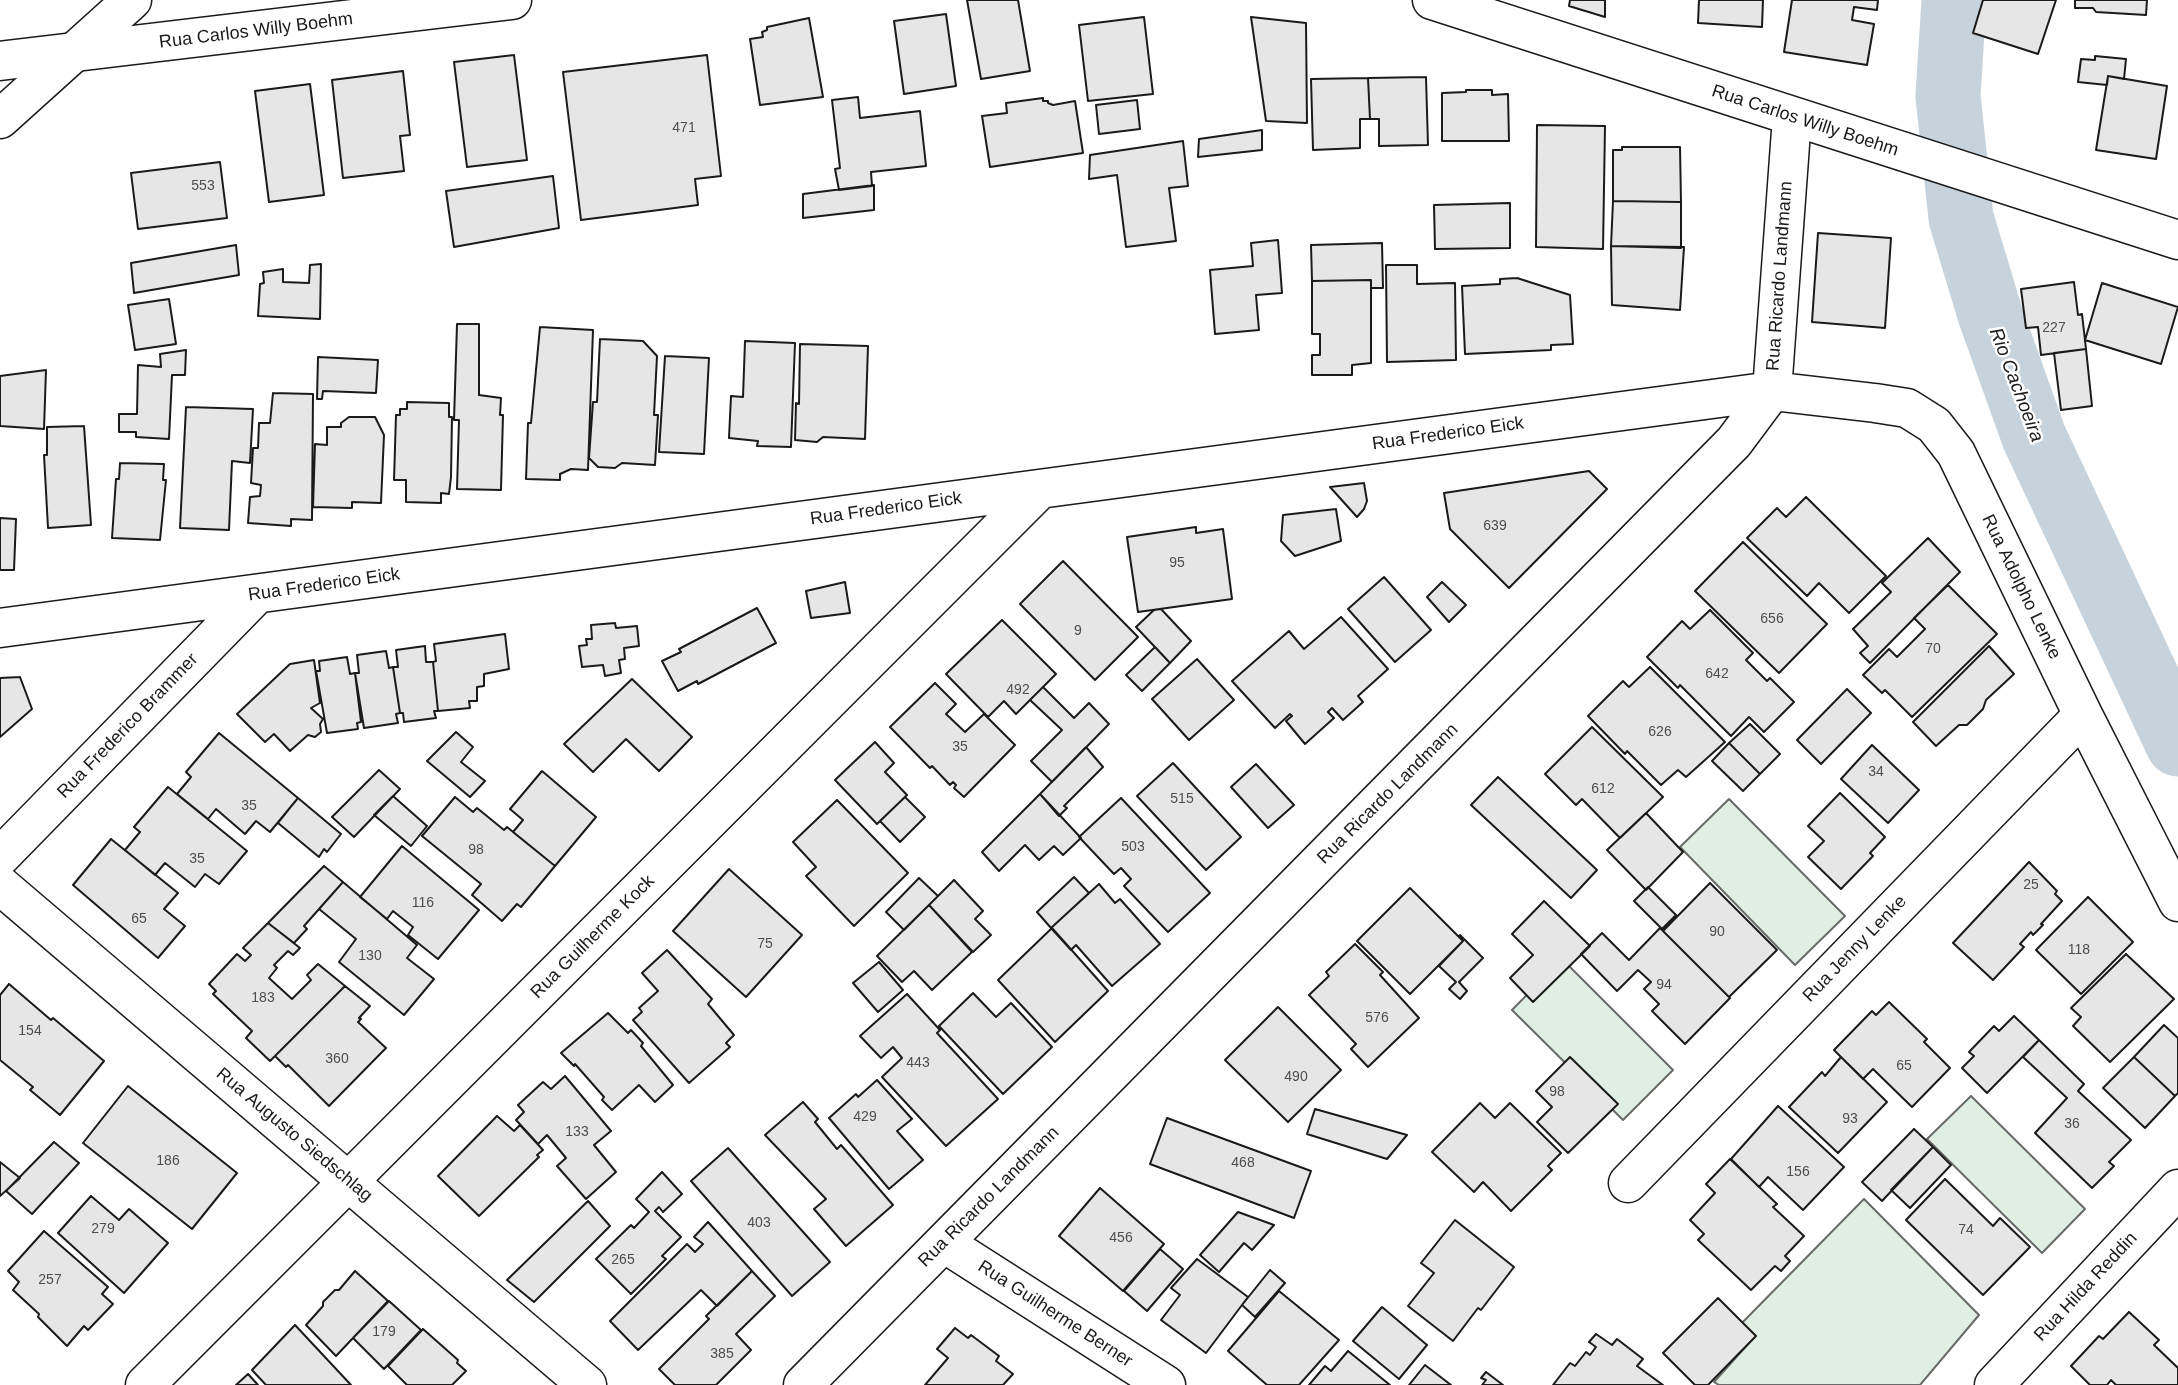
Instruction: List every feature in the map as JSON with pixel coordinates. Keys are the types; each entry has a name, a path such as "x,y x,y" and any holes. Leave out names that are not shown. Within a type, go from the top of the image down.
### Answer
{"street":[{"path":"0,119 132,0"},
{"name":"Rua Carlos Willy Boehm","path":"0,61 512,0"},
{"name":"Rua Carlos Willy Boehm","path":"1432,0 2178,240"},
{"name":"Rua Ricardo Landmann","path":"803,1385 1734,442 1772,391 1791,117"},
{"name":"Rua Frederico Eick","path":"0,628 1772,391"},
{"name":"Rua Adolpho Lenke","path":"1772,391 1907,408 1934,425 1956,453 2083,715 2178,902"},
{"name":"Rua Guilherme Kock","path":"145,1385 1040,489"},
{"name":"Rua Frederico Brammer","path":"0,858 257,594"},
{"name":"Rua Jenny Lenke","path":"1628,1183 2083,715"},
{"name":"Rua Augusto Siedschlag","path":"0,885 587,1385"},
{"name":"Rua Hilda Reddin","path":"1994,1385 2178,1189"},
{"name":"Rua Guilherme Berner","path":"944,1243 1166,1385"}],"green space":[{"path":"1729,799 1845,916 1795,965 1680,847"},
{"path":"1562,959 1673,1070 1623,1120 1512,1010"},
{"path":"1971,1096 2085,1209 2042,1253 1927,1139"},
{"path":"1864,1199 1979,1315 1920,1385 1719,1385 1714,1382 1749,1343 1735,1330"}],"building":[{"path":"967,0 1018,0 1030,71 981,79"},
{"path":"1570,0 1605,0 1605,17 1569,6"},
{"path":"1699,0 1763,0 1762,27 1698,23"},
{"path":"1792,0 1878,0 1877,10 1854,7 1852,20 1874,24 1867,65 1784,52"},
{"path":"1983,0 2056,0 2038,54 1973,33"},
{"path":"2075,0 2147,0 2146,15 2075,8"},
{"path":"946,14 956,86 904,94 894,21"},
{"path":"1144,17 1153,94 1088,101 1079,25"},
{"path":"1251,17 1306,23 1307,123 1266,121"},
{"path":"809,18 823,97 760,105 750,39 763,37 762,32 767,30 767,27"},
{"path":"514,55 527,160 467,167 454,62"},
{"path":"707,55 721,176 695,179 698,205 581,220 563,72"},
{"path":"2095,56 2126,59 2124,79 2108,76 2107,85 2078,82 2081,59 2095,60"},
{"path":"403,71 410,135 400,136 404,171 343,178 332,80"},
{"path":"2108,76 2167,86 2156,159 2096,150"},
{"path":"1426,77 1428,145 1379,146 1379,119 1370,119 1368,78"},
{"path":"1368,78 1370,119 1360,119 1360,148 1313,150 1311,79"},
{"path":"310,84 324,195 269,202 255,91"},
{"path":"1492,90 1492,95 1508,94 1509,141 1442,141 1442,93"},
{"path":"858,97 860,118 920,111 926,166 871,172 872,186 839,190 835,169 840,168 832,100"},
{"path":"1043,98 1043,101 1053,105 1075,101 1083,153 990,167 982,116 1007,113 1006,103"},
{"path":"1137,100 1140,129 1099,134 1096,105"},
{"path":"1537,125 1605,126 1603,249 1536,247"},
{"path":"1262,130 1262,150 1198,157 1199,139"},
{"path":"1183,141 1188,186 1169,188 1176,241 1126,247 1117,175 1089,179 1090,155"},
{"path":"1622,147 1680,147 1681,202 1613,201 1613,150 1622,150"},
{"path":"220,162 227,218 138,229 131,173"},
{"path":"553,176 559,228 454,247 446,191"},
{"path":"874,185 874,210 803,218 803,194"},
{"path":"1613,201 1681,202 1681,248 1611,246"},
{"path":"1510,203 1510,248 1435,249 1434,205"},
{"path":"1818,233 1891,238 1885,328 1812,322"},
{"path":"1278,240 1282,293 1256,295 1259,330 1215,334 1210,270 1253,266 1251,243"},
{"path":"1382,243 1383,288 1371,288 1371,280 1312,281 1311,245"},
{"path":"236,245 239,275 134,293 131,263"},
{"path":"1611,246 1684,247 1680,310 1612,305"},
{"path":"321,264 320,319 258,316 260,284 264,283 263,272 283,269 283,282 309,283 310,265"},
{"path":"1386,265 1417,265 1417,284 1455,283 1456,360 1387,362"},
{"path":"1517,278 1570,295 1573,344 1551,345 1551,350 1465,354 1462,286 1500,284 1500,279"},
{"path":"1371,280 1371,363 1352,365 1352,375 1312,375 1312,355 1320,355 1320,334 1312,334 1312,281"},
{"path":"2074,282 2078,315 2082,314 2086,349 2041,355 2038,327 2026,328 2021,289"},
{"path":"2102,283 2178,307 2161,364 2085,340"},
{"path":"169,299 176,344 135,350 128,305"},
{"path":"457,324 479,324 479,395 501,398 501,490 457,489 459,420 454,420"},
{"path":"540,327 593,330 588,470 571,469 560,474 560,480 526,479 528,423 531,423"},
{"path":"600,339 643,341 657,356 655,465 622,463 615,468 598,467 589,458 593,402 597,402"},
{"path":"745,341 795,343 791,447 757,446 758,441 729,438 731,396 743,397"},
{"path":"800,344 868,346 865,439 823,437 817,442 795,440 796,403 799,404"},
{"path":"2086,349 2092,406 2061,410 2054,353"},
{"path":"186,350 185,375 172,375 169,439 136,437 136,432 119,432 119,414 137,414 138,365 161,367 160,354"},
{"path":"665,356 709,358 704,454 659,452"},
{"path":"318,357 378,360 376,393 323,391 322,399 317,399"},
{"path":"46,370 44,429 0,426 0,376"},
{"path":"273,393 313,394 312,520 291,519 291,526 248,523 250,497 260,496 261,485 251,483 253,448 258,448 259,423 270,423"},
{"path":"407,402 449,403 449,417 452,417 451,477 449,494 441,493 441,503 406,502 406,480 394,480 396,415 400,415 400,409 407,409"},
{"path":"186,407 253,409 250,463 232,461 229,530 180,528"},
{"path":"349,417 375,417 384,435 381,503 352,502 352,508 313,507 315,444 327,445 327,427 341,427 341,423"},
{"path":"84,426 91,525 48,528 44,455 47,455 47,427"},
{"path":"120,463 164,464 163,480 166,480 160,540 112,538 116,479 119,479"},
{"path":"1589,471 1607,489 1509,588 1450,529 1444,493"},
{"path":"1364,483 1367,501 1357,517 1330,487"},
{"path":"1806,497 1886,576 1849,613 1819,583 1807,596 1747,538 1777,508 1786,517"},
{"path":"1336,509 1341,541 1295,556 1281,541 1283,515"},
{"path":"0,518 16,519 14,570 0,570"},
{"path":"1196,527 1196,533 1223,529 1232,599 1138,612 1127,537"},
{"path":"1928,538 1960,572 1870,663 1860,653 1868,646 1853,629 1891,592 1882,583"},
{"path":"1743,542 1827,624 1779,673 1695,591"},
{"path":"1063,561 1138,637 1095,680 1020,604"},
{"path":"1384,577 1431,630 1395,662 1348,609"},
{"path":"845,582 850,613 811,618 806,591"},
{"path":"1442,582 1466,605 1449,622 1427,597"},
{"path":"1948,585 1997,634 1912,717 1885,690 1882,693 1863,675 1889,649 1897,657 1925,629 1914,618"},
{"path":"757,608 776,643 698,684 697,681 678,691 662,661 681,652 679,649"},
{"path":"1161,609 1191,641 1170,663 1136,627 1154,610"},
{"path":"1710,610 1753,653 1746,660 1767,681 1770,678 1794,702 1764,732 1749,717 1731,736 1680,685 1678,688 1647,657 1682,621 1690,629"},
{"path":"1341,617 1388,669 1358,696 1363,702 1343,720 1332,708 1328,712 1334,718 1305,744 1286,721 1292,716 1290,714 1275,728 1232,681 1289,631 1304,649"},
{"path":"1002,620 1056,674 1016,714 1004,701 988,717 946,674"},
{"path":"615,623 616,628 637,626 639,646 624,648 625,659 619,660 621,673 605,676 603,665 582,667 579,646 587,645 586,639 592,639 591,625"},
{"path":"505,634 509,669 484,674 484,686 477,687 477,701 469,701 470,708 438,711 434,644"},
{"path":"425,646 426,662 433,662 438,711 434,711 436,718 404,722 403,713 400,713 393,667 398,667 396,650"},
{"path":"1989,646 2014,674 1986,700 1983,709 1967,725 1959,725 1936,746 1913,722"},
{"path":"1155,647 1170,663 1142,691 1126,675"},
{"path":"386,651 389,668 393,667 400,713 396,714 398,723 364,728 355,673 359,673 357,655"},
{"path":"347,657 350,674 355,673 361,722 357,723 358,729 327,733 316,671 320,671 319,661"},
{"path":"1197,659 1234,700 1189,740 1152,699"},
{"path":"314,660 320,703 311,708 323,719 320,724 321,732 315,737 308,735 290,751 274,734 265,742 237,714 290,664"},
{"path":"1650,667 1725,742 1686,777 1678,770 1661,785 1627,751 1625,754 1588,716 1623,681 1629,687"},
{"path":"20,677 32,709 0,737 0,678"},
{"path":"632,679 692,737 659,771 626,739 593,772 564,744"},
{"path":"935,683 956,704 946,714 965,732 984,714 1015,745 964,797 954,788 956,785 953,782 950,785 932,766 930,768 890,727"},
{"path":"1043,687 1074,718 1089,703 1109,724 1052,782 1031,761 1062,730 1030,700"},
{"path":"1847,689 1871,713 1821,764 1797,740"},
{"path":"1750,724 1780,754 1760,774 1729,743"},
{"path":"1592,727 1663,797 1620,838 1582,799 1576,805 1545,774"},
{"path":"456,732 473,747 461,762 485,781 470,797 427,761"},
{"path":"219,733 298,798 270,832 256,821 245,834 216,809 208,819 177,794 191,777 186,772"},
{"path":"875,742 894,763 885,772 907,795 877,824 835,780"},
{"path":"1729,743 1760,774 1743,791 1712,761"},
{"path":"1872,745 1919,790 1888,823 1841,779"},
{"path":"1086,747 1103,767 1064,806 1067,808 1059,816 1040,794"},
{"path":"1173,763 1241,837 1206,870 1137,796"},
{"path":"1256,764 1294,805 1268,828 1231,787"},
{"path":"379,770 400,789 354,837 332,817"},
{"path":"542,771 596,817 555,866 513,832 523,820 510,809"},
{"path":"1498,777 1597,870 1571,898 1471,805"},
{"path":"168,787 247,851 219,884 205,874 195,887 165,863 155,875 125,850 140,832 134,827"},
{"path":"1840,793 1885,837 1870,853 1873,856 1841,889 1808,857 1824,841 1808,826"},
{"path":"1040,794 1081,838 1063,855 1054,846 1039,860 1025,845 999,871 982,852"},
{"path":"393,796 427,826 411,846 374,815"},
{"path":"455,797 473,812 477,808 504,830 507,827 555,866 521,907 517,904 502,921 472,895 481,884 422,836"},
{"path":"905,797 925,817 900,842 880,821"},
{"path":"298,798 341,834 327,852 324,849 319,857 278,823"},
{"path":"1121,798 1210,893 1168,932 1124,886 1131,879 1121,868 1114,874 1079,837"},
{"path":"837,800 908,873 854,926 806,876 816,867 793,842"},
{"path":"1646,813 1683,852 1646,890 1607,850"},
{"path":"111,839 178,893 164,909 185,926 158,958 73,885"},
{"path":"402,846 479,910 438,959 408,935 413,927 393,911 387,919 360,897"},
{"path":"2029,862 2057,891 2055,894 2062,901 2041,924 2043,925 2033,935 2031,932 2020,944 2024,947 1993,980 1953,943"},
{"path":"324,866 343,882 304,926 307,929 294,943 268,923"},
{"path":"729,869 802,935 746,997 673,931"},
{"path":"1074,877 1089,893 1051,928 1037,912"},
{"path":"919,878 938,896 904,930 886,912"},
{"path":"954,880 983,911 975,919 991,935 973,952 929,905"},
{"path":"343,882 417,945 407,958 434,979 404,1015 339,962 356,939 319,909"},
{"path":"1710,883 1777,950 1729,997 1663,931"},
{"path":"1099,884 1115,903 1120,899 1160,944 1112,986 1076,945 1071,950 1051,928"},
{"path":"1648,887 1676,915 1662,929 1634,901"},
{"path":"1410,888 1463,941 1410,994 1357,941"},
{"path":"2088,897 2133,942 2081,994 2036,950"},
{"path":"1544,901 1590,946 1533,1002 1510,978 1533,955 1512,934"},
{"path":"929,905 972,952 932,990 914,971 902,982 877,956"},
{"path":"268,923 300,948 293,955 288,951 274,965 277,968 269,978 292,999 311,980 307,975 318,964 345,986 270,1061 246,1038 252,1031 213,994 216,991 209,984 237,954 245,961 251,955 243,948"},
{"path":"1052,928 1108,991 1055,1042 998,980"},
{"path":"1660,928 1730,998 1685,1044 1652,1011 1659,1004 1644,989 1651,982 1638,970 1617,991 1581,954 1602,933 1629,960"},
{"path":"1460,935 1483,958 1459,982 1467,991 1460,999 1449,989 1456,982 1439,966 1463,941"},
{"path":"1355,944 1383,972 1380,975 1419,1018 1368,1067 1351,1049 1356,1044 1309,995 1329,976 1326,972"},
{"path":"667,950 712,999 708,1004 734,1035 726,1043 730,1047 689,1083 633,1020 642,1012 639,1008 658,991 642,973"},
{"path":"2126,954 2174,999 2110,1062 2073,1026 2081,1017 2071,1008"},
{"path":"879,962 903,990 878,1012 853,983"},
{"path":"9,984 104,1061 60,1115 30,1090 33,1087 0,1060 0,995"},
{"path":"345,986 370,1006 358,1022 386,1048 329,1106 288,1065 286,1067 275,1056"},
{"path":"973,993 996,1017 1011,1003 1052,1047 1003,1094 939,1026"},
{"path":"907,994 940,1030 937,1033 998,1099 946,1146 882,1077 902,1058 893,1047 881,1058 860,1036"},
{"path":"1889,1002 1927,1039 1924,1042 1950,1068 1912,1107 1873,1069 1863,1079 1834,1050 1872,1011 1876,1015"},
{"path":"1278,1007 1341,1070 1288,1122 1225,1060"},
{"path":"608,1013 628,1033 631,1030 643,1043 641,1046 673,1085 655,1102 639,1085 612,1110 575,1064 574,1066 561,1053"},
{"path":"2014,1016 2039,1040 1987,1093 1962,1068 1974,1056 1969,1052 1994,1026 1999,1031"},
{"path":"2164,1025 2178,1038 2178,1093 2175,1096 2134,1057"},
{"path":"2039,1040 2084,1084 2078,1091 2131,1140 2109,1162 2114,1166 2092,1188 2035,1133 2067,1098 2023,1057"},
{"path":"1570,1057 1618,1104 1568,1153 1537,1122 1552,1107 1536,1091"},
{"path":"1841,1057 1887,1102 1838,1153 1789,1107 1822,1072 1825,1076"},
{"path":"2134,1057 2175,1096 2145,1128 2103,1088"},
{"path":"565,1076 611,1131 594,1145 616,1172 586,1199 557,1166 566,1158 547,1135 538,1144 516,1120 524,1112 518,1105 543,1082 551,1089"},
{"path":"877,1080 912,1119 897,1131 923,1160 889,1189 829,1118"},
{"path":"128,1086 237,1173 192,1229 83,1143"},
{"path":"803,1102 818,1119 815,1122 837,1149 841,1145 893,1205 846,1246 814,1209 826,1199 765,1135"},
{"path":"1480,1103 1495,1118 1510,1103 1561,1153 1548,1166 1552,1170 1511,1211 1483,1182 1474,1192 1432,1152"},
{"path":"1778,1106 1844,1167 1803,1210 1768,1177 1759,1187 1731,1159"},
{"path":"1315,1109 1407,1135 1387,1159 1307,1134"},
{"path":"497,1116 514,1131 520,1125 543,1150 479,1216 438,1176"},
{"path":"1167,1118 1311,1171 1294,1218 1150,1164"},
{"path":"1914,1129 1933,1147 1882,1201 1862,1182"},
{"path":"54,1142 79,1163 32,1214 6,1191"},
{"path":"1933,1147 1951,1165 1910,1208 1891,1190"},
{"path":"728,1148 830,1262 792,1296 691,1181"},
{"path":"1730,1159 1777,1204 1773,1207 1804,1236 1785,1256 1790,1261 1781,1271 1775,1266 1751,1290 1698,1240 1704,1234 1690,1220 1715,1193 1706,1184"},
{"path":"0,1162 20,1178 0,1196"},
{"path":"662,1172 682,1194 663,1212 659,1207 655,1211 681,1237 662,1256 666,1259 631,1294 596,1259 631,1225 634,1228 649,1212 636,1199"},
{"path":"1945,1179 1993,1226 2000,1218 2030,1247 1983,1295 1906,1220"},
{"path":"1100,1188 1164,1244 1123,1291 1059,1236"},
{"path":"91,1196 119,1220 129,1209 168,1243 124,1293 58,1233"},
{"path":"588,1201 610,1226 534,1302 507,1280"},
{"path":"1238,1212 1274,1225 1252,1250 1244,1243 1219,1272 1200,1255"},
{"path":"1455,1220 1514,1267 1453,1341 1408,1306 1434,1273 1421,1263"},
{"path":"708,1222 752,1271 717,1306 701,1290 638,1350 610,1321 687,1244 695,1252 703,1244 694,1237"},
{"path":"44,1231 108,1287 102,1294 113,1304 88,1330 84,1326 67,1346 13,1290 19,1282 8,1271"},
{"path":"1160,1249 1183,1269 1147,1311 1124,1291"},
{"path":"1197,1259 1248,1297 1206,1353 1161,1320 1180,1295 1171,1288"},
{"path":"1270,1270 1285,1283 1255,1317 1242,1305"},
{"path":"355,1271 388,1301 336,1356 306,1325 323,1306 323,1302 335,1290 339,1290"},
{"path":"752,1271 775,1296 736,1334 751,1350 716,1385 675,1385 659,1369 709,1319 706,1316"},
{"path":"1279,1291 1339,1340 1299,1385 1267,1385 1228,1351"},
{"path":"1718,1298 1756,1336 1708,1385 1695,1385 1663,1353"},
{"path":"389,1301 421,1330 384,1369 353,1338"},
{"path":"1382,1307 1427,1345 1399,1379 1353,1341"},
{"path":"2129,1312 2159,1340 2154,1345 2178,1368 2178,1385 2116,1385 2111,1380 2107,1385 2090,1385 2071,1366 2099,1336 2103,1339"},
{"path":"295,1325 351,1385 266,1385 252,1370"},
{"path":"955,1328 968,1338 971,1335 999,1356 996,1361 1013,1374 1003,1385 925,1385 948,1358 937,1349"},
{"path":"423,1329 458,1360 457,1363 466,1371 452,1385 407,1385 388,1366"},
{"path":"1596,1334 1612,1345 1617,1339 1643,1359 1637,1366 1663,1385 1553,1385 1570,1363 1575,1366 1586,1352 1590,1355 1596,1347 1589,1342"},
{"path":"1348,1351 1390,1385 1309,1385 1325,1366 1331,1371"},
{"path":"1425,1365 1451,1385 1409,1385"},
{"path":"1486,1372 1503,1385 1482,1385 1486,1380 1481,1378"},
{"path":"248,1374 258,1385 236,1385"}],"waterway":[{"name":"Rio Cachoeira","path":"1954,0 1948,96 1961,218 1990,314 2034,437 2178,744"}]}
